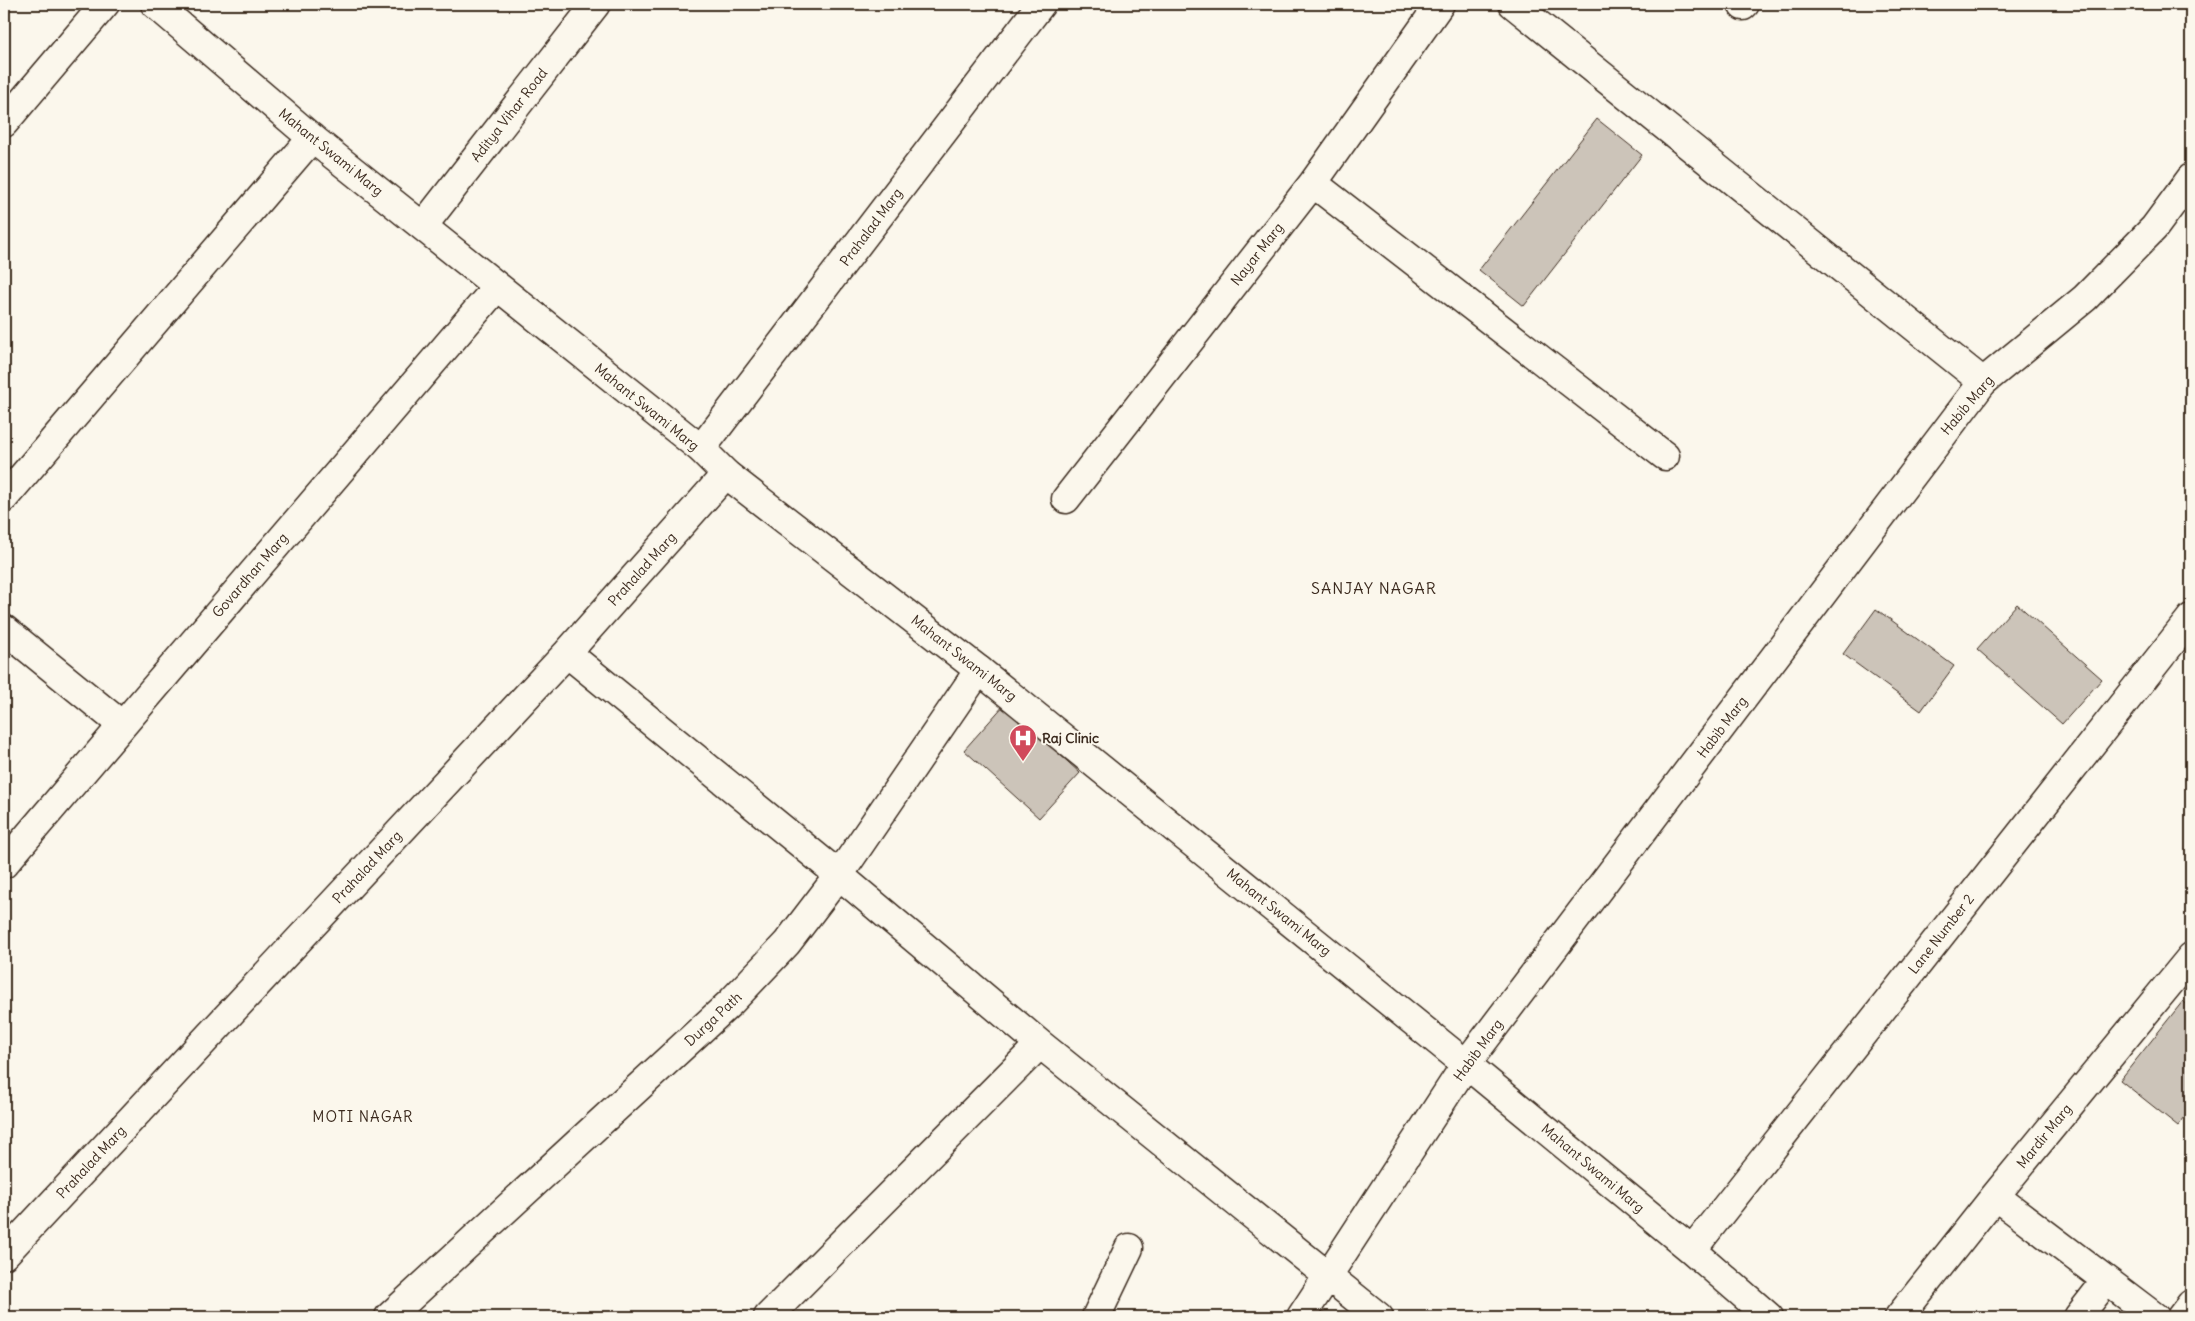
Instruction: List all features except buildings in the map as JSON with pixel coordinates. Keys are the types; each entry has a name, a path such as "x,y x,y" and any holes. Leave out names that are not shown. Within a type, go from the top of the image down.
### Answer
{"street":[{"path":"4,124 105,4"},
{"name":"Aditya Vihar Road","path":"423,226 596,4"},
{"name":"Prahalad Marg","path":"700,450 1041,4"},
{"name":"Nayar Marg","path":"1066,499 1313,183 1438,4"},
{"path":"1513,4 1983,382"},
{"name":"Mahant Swami Marg","path":"168,8 312,138 700,450 726,474 979,670 1466,1064 1692,1250 1769,1317"},
{"path":"7,489 312,138"},
{"name":"Habib Marg","path":"1301,1317 1466,1064 1983,382 2085,298 2154,228 2191,178"},
{"path":"1313,183 1666,456"},
{"name":"Govardhan Marg","path":"4,864 497,287"},
{"name":"Prahalad Marg","path":"4,1256 567,653 726,474"},
{"name":"Lane Number 2","path":"1692,1250 2191,618"},
{"path":"4,629 122,724"},
{"path":"567,653 839,875 1040,1044 1380,1317"},
{"name":"Durga Path","path":"389,1317 732,1002 787,943 839,875 979,670"},
{"name":"Mardir Marg","path":"1900,1317 1995,1196 2191,957"},
{"path":"768,1317 1040,1044"},
{"path":"1995,1196 2154,1317"},
{"path":"1096,1317 1129,1248"},
{"path":"2078,1317 2106,1281"},
{"path":"2181,1317 2191,1304"}],"place":[{"name":"Raj Clinic","path":"1023,762"}],"district":[{"name":"SANJAY NAGAR","path":"1374,588"},
{"name":"MOTI NAGAR","path":"363,1117"}]}
